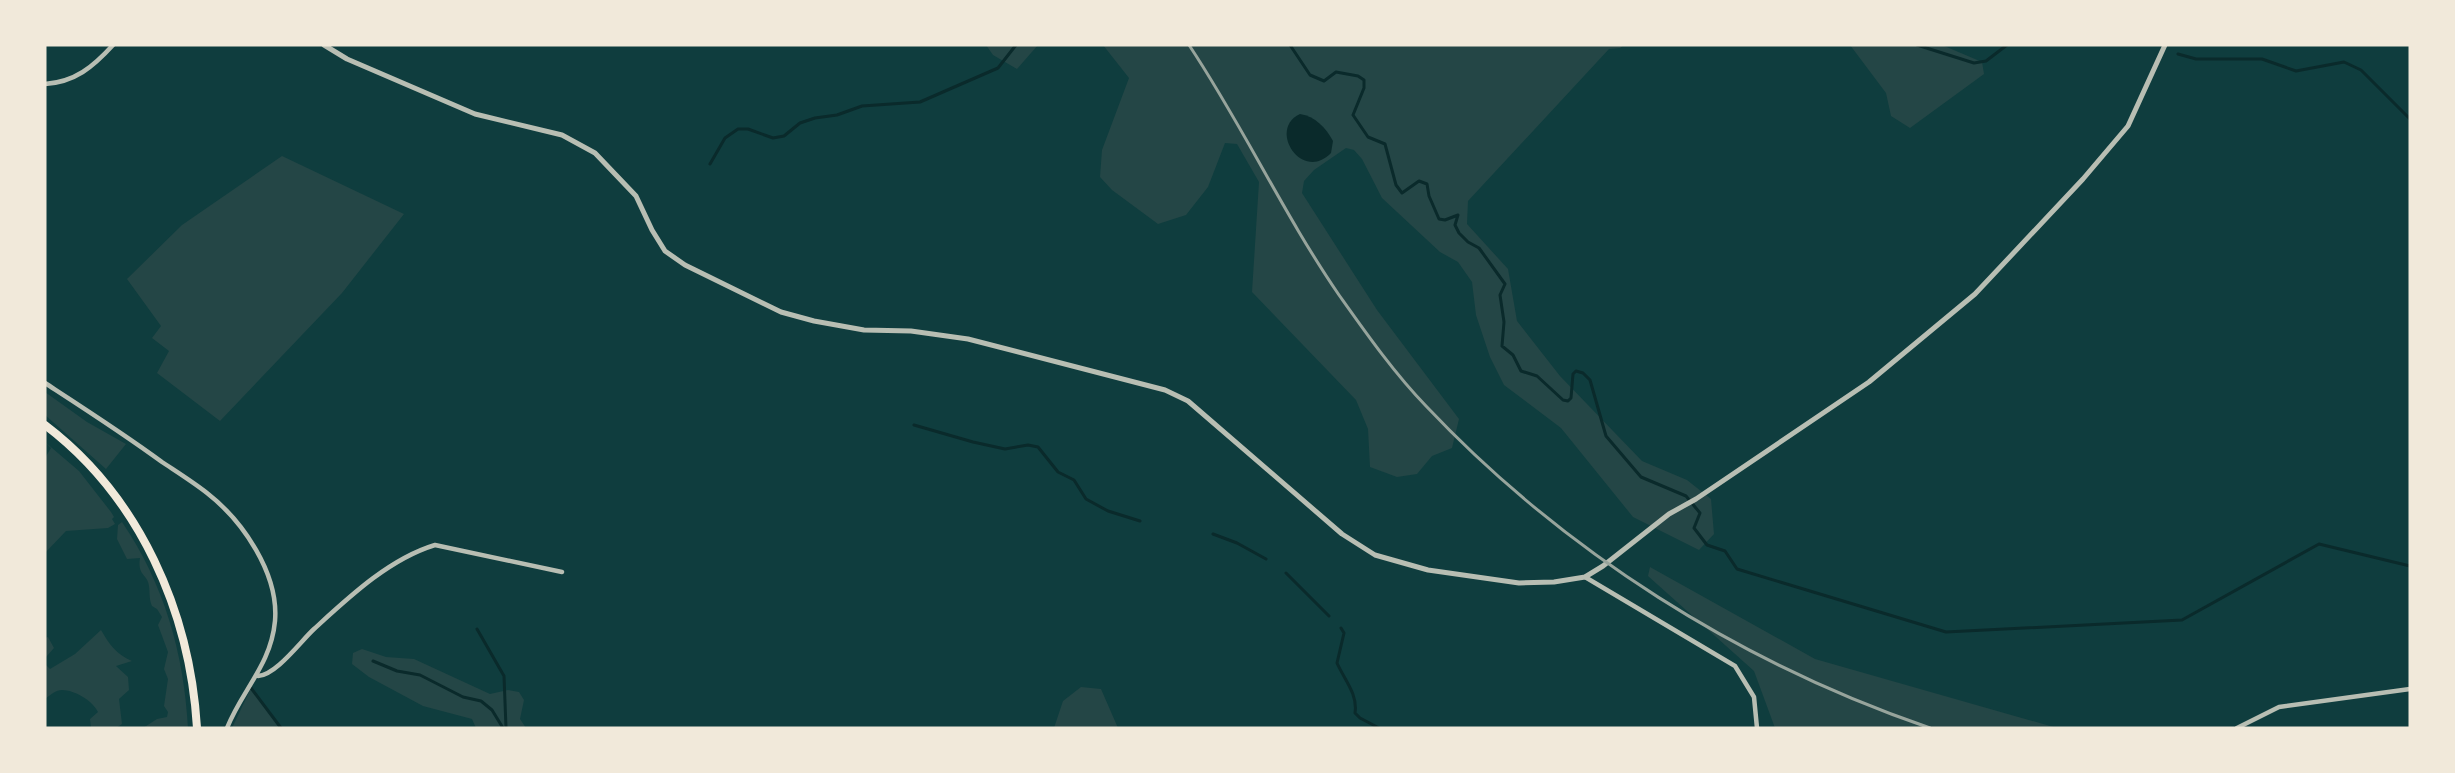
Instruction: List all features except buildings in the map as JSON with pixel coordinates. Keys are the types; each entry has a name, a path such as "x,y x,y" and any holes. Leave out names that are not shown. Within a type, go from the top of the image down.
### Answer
{"highway":[{"path":"45,425 87,464 108,488 139,533 158,566 171,595 184,639 194,689 197,728"}],"street":[{"path":"45,84 66,82 79,75 99,60 113,45"},
{"path":"324,45 347,59 475,114 562,135 595,153 636,196 665,251 684,265 781,312 814,321 864,330 911,332 968,339 1165,390 1188,401 1342,534 1376,555 1406,565 1519,583 1554,582 1586,577 1669,514 1696,499 1869,382 1975,294 2083,179 2128,126 2165,45"},
{"path":"45,383 209,494 235,521 250,541 268,577 274,604 273,635 258,676 234,710 227,728"},
{"path":"258,676 270,672 314,629 361,589 389,567 415,551 435,545 562,572"},
{"path":"1586,577 1735,666 1754,697 1757,728"},
{"path":"2237,728 2279,707 2410,689"}],"shaded area":[{"path":"986,45 1038,45 1017,69 993,55"},
{"path":"1103,45 1624,45 1620,48 1609,49 1468,201 1467,224 1508,269 1517,321 1560,376 1642,461 1687,480 1711,499 1714,534 1699,550 1633,517 1561,428 1504,385 1490,357 1476,315 1472,282 1458,262 1440,252 1382,198 1362,159 1354,150 1346,148 1314,170 1304,181 1302,193 1377,310 1459,419 1452,448 1432,456 1417,474 1397,477 1370,467 1368,429 1356,400 1252,292 1259,182 1237,144 1225,143 1208,187 1186,215 1158,224 1112,190 1100,177 1102,150 1129,78"},
{"path":"1850,45 1942,45 1982,62 1984,74 1910,128 1891,116 1886,93"},
{"path":"1300,114 1320,123 1333,141 1331,153 1320,161 1309,162 1300,158 1292,150 1288,141 1287,131 1291,121"},
{"path":"282,156 404,214 342,293 220,421 157,373 169,351 152,338 161,326 127,279 182,225"},
{"path":"45,392 87,422 126,444 106,469 45,415"},
{"path":"45,442 79,471 111,512 115,524 108,528 66,531 45,553 45,458 51,448"},
{"path":"122,522 149,570 169,620 182,673 188,728 143,728 157,719 167,717 168,712 164,706 168,679 164,669 168,652 158,625 162,617 152,606 148,582 139,564 140,558 127,559 117,539 118,525"},
{"path":"1650,567 1815,659 2057,728 1775,728 1754,671 1648,576"},
{"path":"101,630 122,656 132,661 116,666 128,677 129,690 119,699 122,724 116,728 91,728 90,719 98,712 88,700 78,694 60,690 45,699 45,638 48,637 54,648 46,657 46,665 50,669 75,654"},
{"path":"362,649 386,657 414,659 490,694 508,690 519,692 524,700 520,719 526,728 476,728 472,719 423,706 369,677 352,664 353,653"},
{"path":"1081,687 1101,689 1118,728 1054,728 1063,701"},
{"path":"251,688 281,728 232,728"}],"waterway":[{"path":"710,164 725,138 738,129 748,129 773,138 784,136 800,123 837,115 862,106 920,102 998,68 1016,45"},
{"path":"1290,45 1310,75 1324,81 1336,72 1358,76 1364,80 1364,88 1353,115 1368,137 1385,144 1396,185 1402,193 1419,181 1427,184 1429,196 1439,219 1445,220 1458,215 1455,225 1459,233 1479,248 1505,284 1500,295 1504,322 1502,346 1513,355 1521,371 1537,376 1563,400 1568,401 1571,398 1573,374 1576,371 1583,373 1590,380 1606,436 1641,477 1686,496 1700,513 1694,528 1707,545 1725,551 1737,569 1946,632 2182,620 2319,544 2410,566"},
{"path":"1917,45 1974,63 1986,61 2007,45"},
{"path":"2178,54 2196,59 2262,59 2296,71 2344,62 2361,70 2410,119"},
{"path":"914,425 1005,449 1028,445 1038,447 1058,472 1074,480 1086,499 1108,511 1140,521"},
{"path":"1213,534 1237,543 1266,559"},
{"path":"1286,573 1329,616"},
{"path":"1341,628 1344,633 1337,663 1352,693 1355,713 1379,728"},
{"path":"477,629 504,676 506,728"},
{"path":"373,661 397,671 420,675 463,697 481,701 492,710 503,728"},
{"path":"251,688 281,728"}],"railway":[{"path":"1189,45 1300,234 1339,295 1403,380 1479,459 1536,509 1596,555 1658,597 1723,636 1790,671 1930,728"}]}
